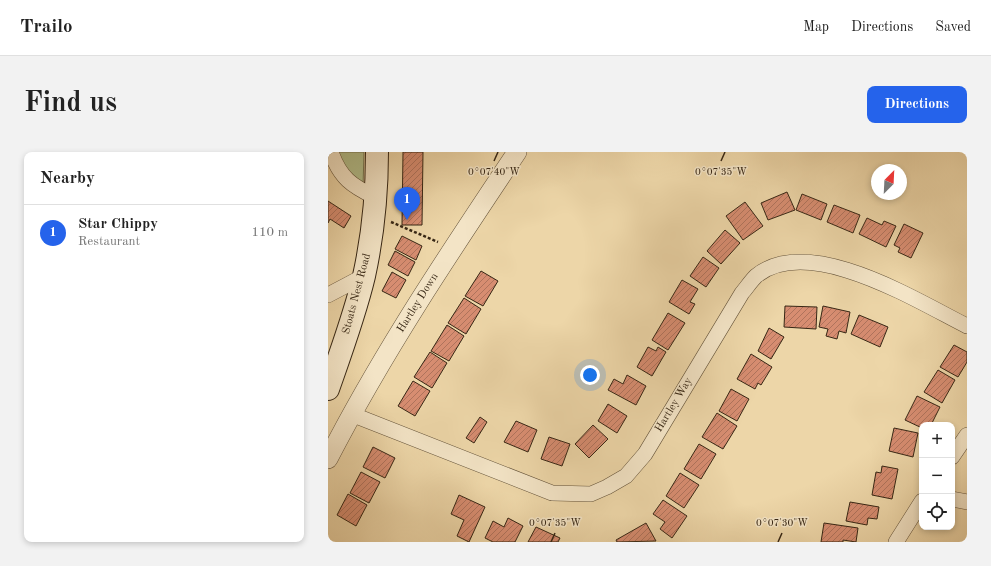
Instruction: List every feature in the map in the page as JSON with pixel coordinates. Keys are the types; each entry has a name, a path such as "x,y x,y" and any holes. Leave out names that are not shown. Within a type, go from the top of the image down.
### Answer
{"main road":[{"name":"Stoats Nest Road","path":"328,389 349,329 364,276 375,206 377,152"}],"street":[{"path":"331,152 334,163 344,177 375,206"},
{"name":"Hartley Down","path":"328,459 351,414 451,250 517,152"},
{"name":"Hartley Way","path":"351,414 552,493 591,494 626,476 645,454 742,293 756,276 773,267 803,261 858,273 967,326"},
{"path":"328,295 364,276"},
{"path":"955,453 967,435"},
{"path":"955,500 967,502"},
{"path":"896,542 919,506"}],"path":[{"path":"375,206 451,250"}],"green space":[{"path":"334,152 364,152 363,187 353,182"}],"building":[{"path":"403,152 423,152 422,225 402,225"},
{"path":"787,192 795,210 768,220 761,203"},
{"path":"802,194 827,204 821,220 796,210"},
{"path":"328,201 351,216 344,228 330,219 328,223"},
{"path":"745,202 763,226 743,240 726,216"},
{"path":"834,205 860,215 853,233 827,222"},
{"path":"867,218 882,225 884,221 896,226 886,247 859,234"},
{"path":"904,224 923,233 911,258 898,252 900,248 894,245"},
{"path":"725,230 740,243 721,264 707,251"},
{"path":"402,236 422,246 416,260 395,249"},
{"path":"395,251 415,262 408,276 388,265"},
{"path":"703,257 719,268 706,287 690,276"},
{"path":"481,271 498,281 483,306 465,296"},
{"path":"392,272 406,280 396,298 382,291"},
{"path":"682,280 698,289 690,302 695,304 689,314 669,302"},
{"path":"464,298 481,309 466,334 448,323"},
{"path":"785,306 817,307 816,329 784,327"},
{"path":"823,306 850,312 846,333 839,331 837,339 826,336 828,329 819,327"},
{"path":"668,313 685,323 668,350 652,340"},
{"path":"859,315 888,327 880,347 851,334"},
{"path":"447,325 464,336 449,361 431,351"},
{"path":"769,328 784,337 771,359 758,351"},
{"path":"954,345 967,352 967,362 958,377 940,367"},
{"path":"648,347 656,351 658,347 666,352 652,376 637,367"},
{"path":"430,352 447,363 432,388 414,377"},
{"path":"751,354 772,367 761,385 758,383 755,389 737,379"},
{"path":"938,370 955,380 942,403 924,392"},
{"path":"627,375 646,386 636,405 608,390 614,379 623,384"},
{"path":"413,381 430,391 415,416 398,406"},
{"path":"731,389 749,399 737,421 719,411"},
{"path":"917,396 940,407 932,422 919,422 919,427 905,420"},
{"path":"608,404 627,416 617,433 598,421"},
{"path":"717,413 737,426 723,449 702,437"},
{"path":"480,417 487,422 474,443 466,438"},
{"path":"516,421 537,430 528,452 504,442"},
{"path":"593,425 608,439 589,458 575,444"},
{"path":"894,428 918,433 913,457 889,451"},
{"path":"549,437 570,444 562,466 541,459"},
{"path":"699,444 716,454 701,479 684,469"},
{"path":"373,447 395,458 385,478 363,467"},
{"path":"882,466 898,469 892,499 872,495 876,472 881,473"},
{"path":"361,472 380,482 369,503 350,493"},
{"path":"680,473 699,485 684,508 666,496"},
{"path":"348,494 367,505 356,526 337,515"},
{"path":"459,495 485,507 469,542 457,536 464,520 451,514"},
{"path":"663,500 687,516 672,538 660,529 665,522 653,514"},
{"path":"850,502 879,507 877,519 868,518 867,525 846,521"},
{"path":"508,518 523,526 515,542 493,542 485,538 493,521 504,527"},
{"path":"646,523 656,541 617,542 616,540"},
{"path":"824,523 858,528 856,542 843,540 843,542 821,542"},
{"path":"536,527 560,538 558,542 528,542"}],"place":[{"name":"Star Chippy","path":"407,220"}]}
